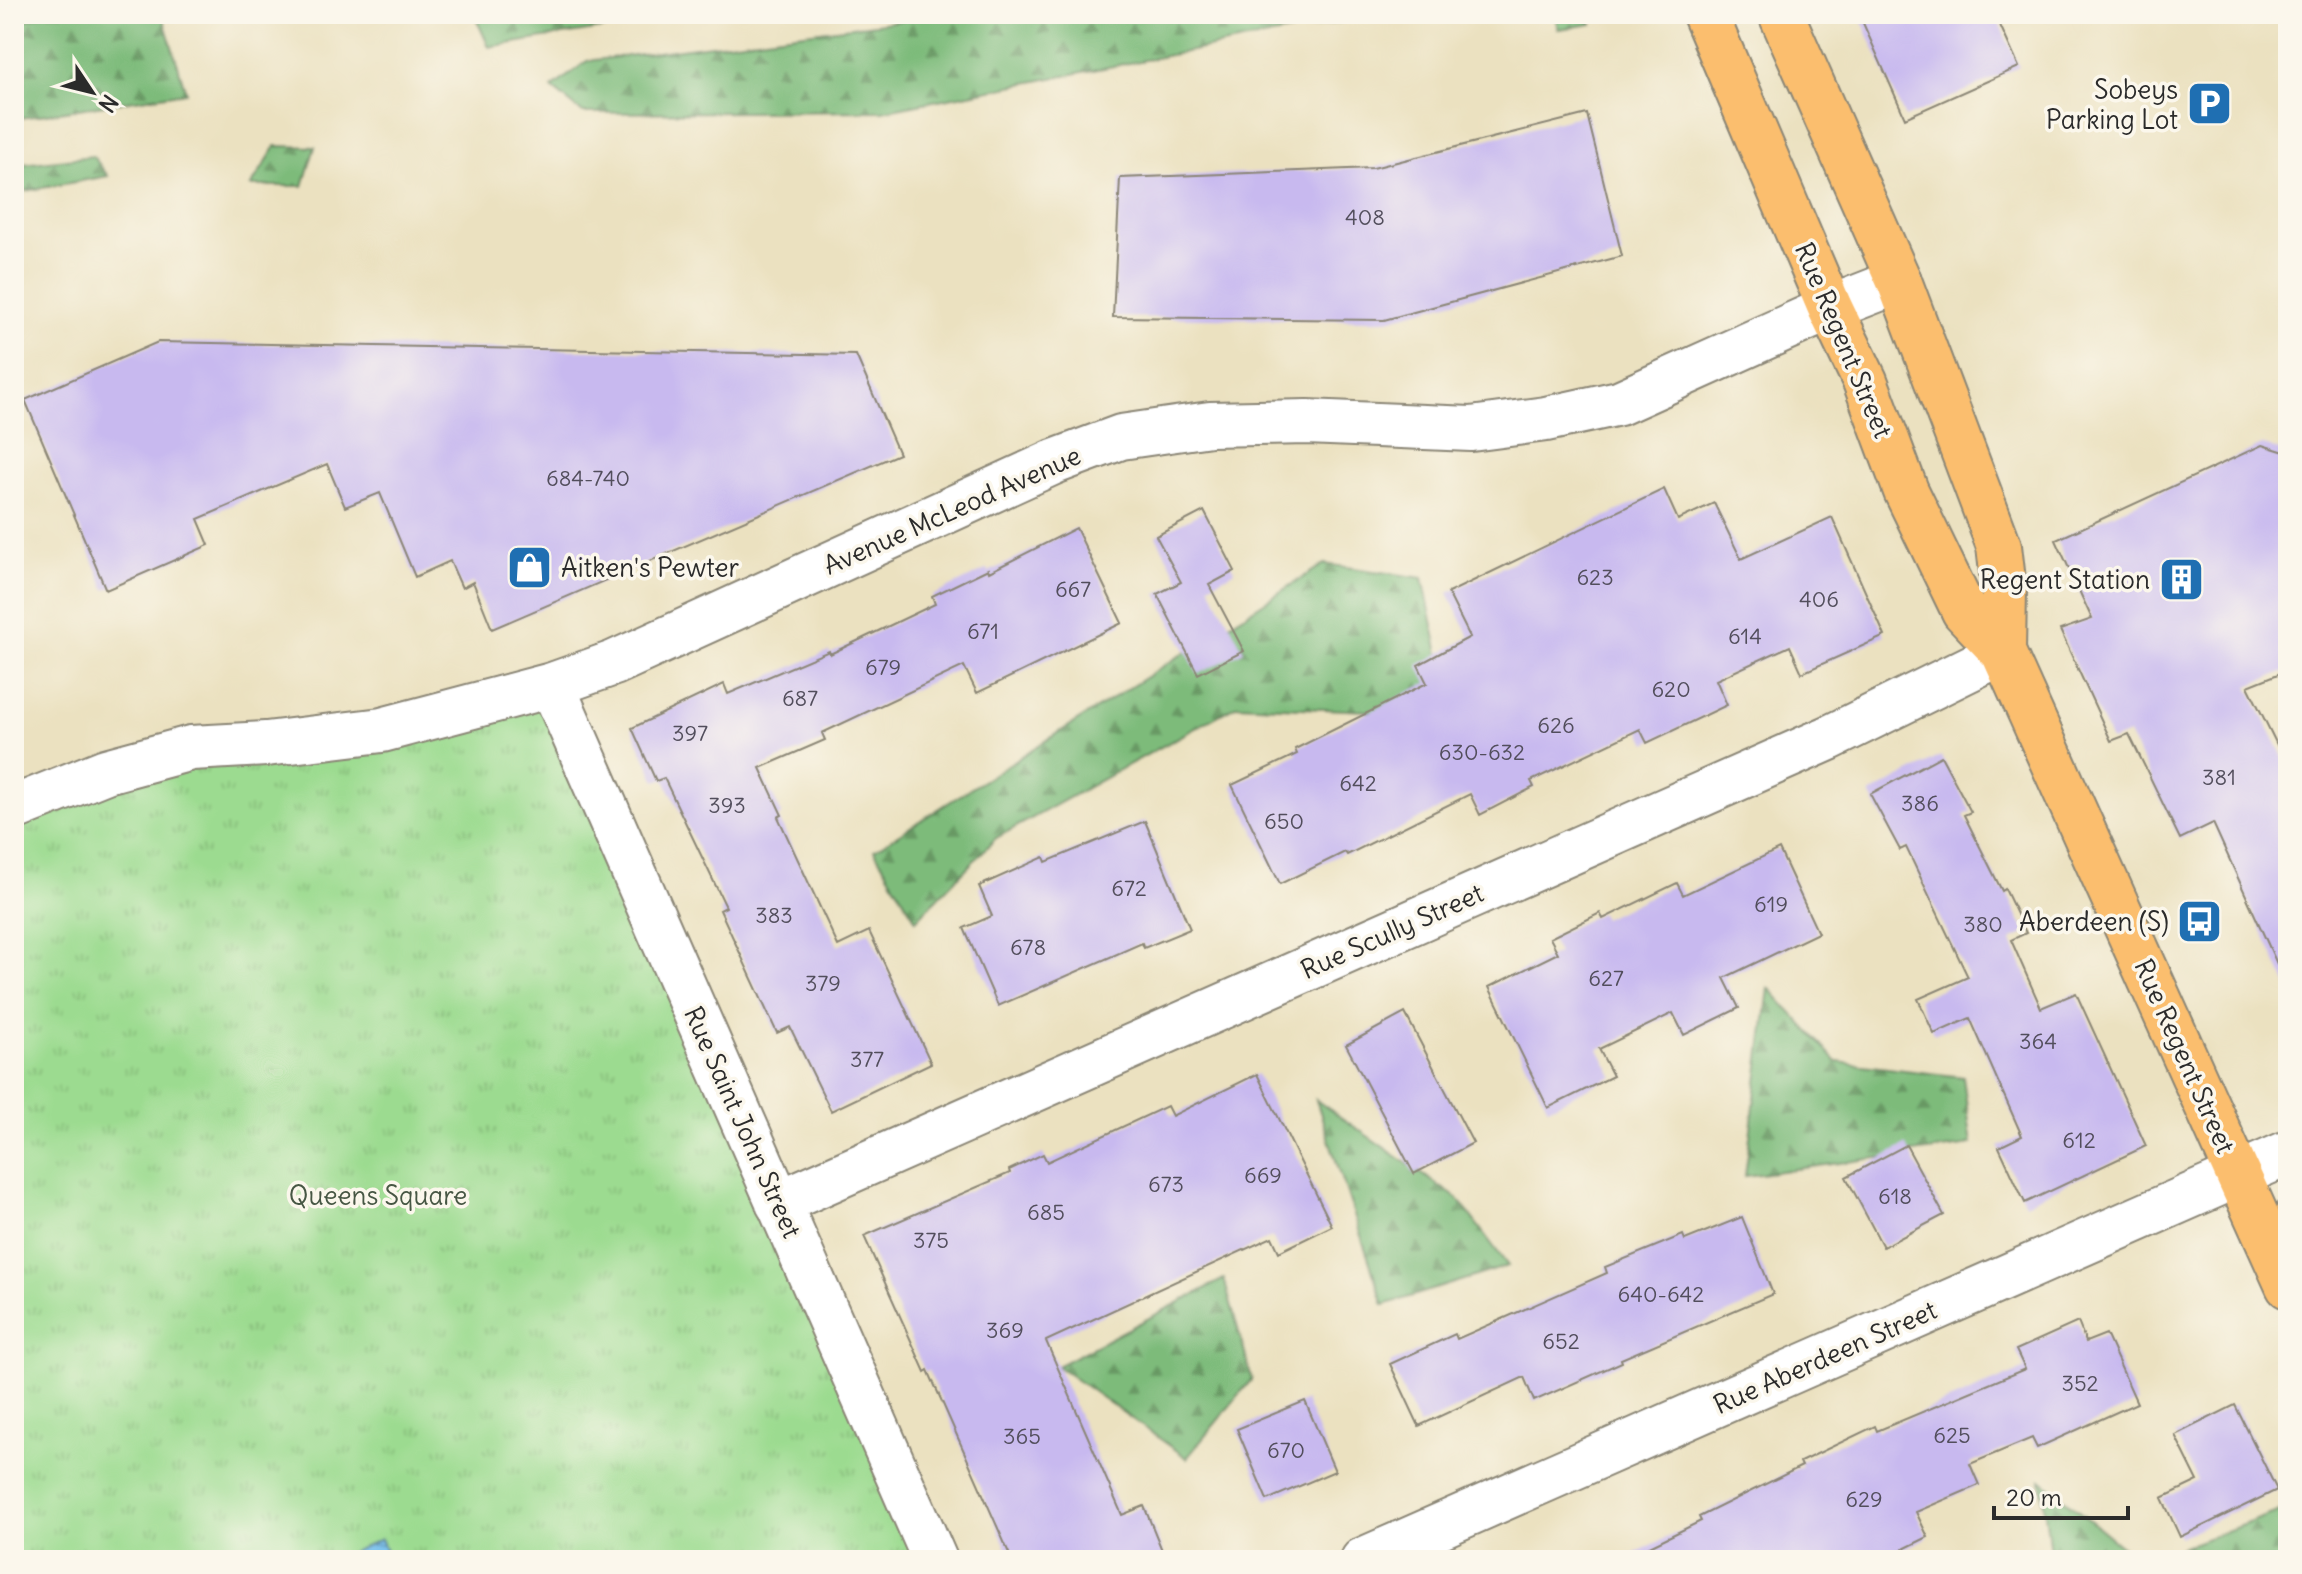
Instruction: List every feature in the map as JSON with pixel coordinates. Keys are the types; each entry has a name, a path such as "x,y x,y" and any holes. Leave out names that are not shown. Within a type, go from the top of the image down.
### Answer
{"main road":[{"name":"Rue Regent Street","path":"1705,14 1830,308 1865,381 1906,491 1964,611 2003,652 2288,1286"},
{"name":"Rue Regent Street","path":"1781,14 1899,281 1999,546 2004,589 2003,652"}],"street":[{"name":"Avenue McLeod Avenue","path":"14,808 106,771 191,748 266,744 382,730 552,685 614,663 1054,462 1121,437 1210,424 1307,422 1471,429 1546,419 1619,403 1830,308 1899,281"},
{"name":"Rue Scully Street","path":"778,1203 1829,738 2003,652"},
{"name":"Rue Saint John Street","path":"552,685 935,1560"},
{"name":"Rue Aberdeen Street","path":"1363,1560 2288,1153"}],"green space":[{"path":"45,14 162,14 186,92 14,119 14,24"},
{"path":"474,14 694,14 489,47"},
{"path":"953,14 1381,14 882,111 583,113 552,88 587,61"},
{"path":"1555,14 1587,14 1592,24 1558,29"},
{"path":"276,146 315,147 303,186 251,186"},
{"path":"93,156 108,176 14,193 14,165"},
{"path":"1324,564 1423,578 1443,673 1410,713 1237,705 996,838 916,920 874,850"},
{"name":"Queens Square","path":"552,685 935,1560 14,1560 14,808"},
{"path":"1769,988 1837,1062 1963,1077 1972,1145 1745,1176"},
{"path":"1316,1100 1458,1199 1508,1266 1384,1305"},
{"path":"1224,1279 1252,1379 1187,1458 1057,1366"},
{"path":"2041,1480 2138,1560 2051,1560"},
{"path":"2288,1508 2288,1560 2149,1560"}],"water":[{"path":"381,1539 390,1560 334,1560"}],"building":[{"path":"1859,14 1995,14 2019,67 1905,118"},
{"path":"1587,114 1622,256 1384,320 1113,317 1120,178 1373,168"},
{"path":"158,342 856,355 899,454 492,629 473,582 462,588 450,561 415,577 380,493 345,507 327,464 198,519 209,545 106,590 25,400"},
{"name":"Regent Station","path":"2262,445 2288,453 2288,670 2248,686 2288,767 2288,988 2213,823 2180,839 2129,734 2111,741 2060,630 2092,619 2056,540"},
{"path":"1664,489 1678,520 1714,503 1741,559 1832,517 1885,636 1802,673 1790,646 1716,680 1727,705 1647,743 1640,729 1531,781 1534,787 1480,815 1470,794 1347,855 1345,852 1280,884 1232,785 1297,754 1295,749 1427,683 1418,665 1470,637 1448,593"},
{"path":"1204,511 1235,571 1209,585 1244,651 1198,674 1157,594 1181,582 1156,536"},
{"path":"1076,528 1122,623 977,693 964,666 822,733 825,740 760,768 782,815 778,817 838,946 869,931 931,1063 831,1111 790,1027 777,1033 720,910 726,907 664,778 656,781 632,728 724,684 728,694 829,651 830,654 935,604 932,596 988,569 989,572"},
{"path":"1941,756 1971,812 1964,815 2026,933 2011,940 2041,1008 2076,993 2146,1146 2025,1203 1999,1147 2022,1136 1970,1018 1934,1034 1918,999 1968,977 1906,847 1900,850 1870,794"},
{"path":"1145,821 1190,929 1144,948 1142,943 998,1006 964,928 992,916 979,886 1044,857 1046,862"},
{"path":"1779,849 1818,933 1724,978 1739,1008 1684,1035 1673,1013 1599,1049 1613,1076 1548,1108 1489,987 1558,953 1550,938 1600,913 1603,919 1677,883 1683,895"},
{"path":"1405,1013 1473,1143 1414,1174 1346,1045"},
{"path":"1257,1074 1332,1226 1279,1252 1272,1237 1046,1341 1122,1515 1144,1506 1166,1560 1012,1560 928,1370 925,1372 864,1236 1010,1173 1009,1170 1043,1154 1047,1162 1167,1106 1172,1116"},
{"path":"1906,1145 1944,1215 1883,1247 1846,1177"},
{"path":"1742,1217 1773,1294 1621,1359 1622,1362 1534,1401 1524,1377 1419,1426 1390,1364 1455,1334 1457,1339 1607,1273 1605,1267 1683,1235 1685,1240"},
{"path":"2078,1322 2086,1342 2106,1334 2137,1403 2037,1448 2032,1438 1970,1464 1979,1485 1916,1512 1928,1537 1881,1560 1621,1560 1802,1466 1800,1462 1875,1426 1877,1431 2025,1369 2016,1350"},
{"path":"1305,1401 1335,1471 1267,1500 1237,1429"},
{"path":"2235,1405 2277,1490 2180,1537 2162,1498 2198,1481 2175,1435"}],"place":[{"name":"Sobeys Parking Lot","path":"2209,104"},
{"name":"Aitken's Pewter","path":"530,567"},
{"name":"Regent Station","path":"2181,579"},
{"name":"Aberdeen (S)","path":"2200,921"}]}
